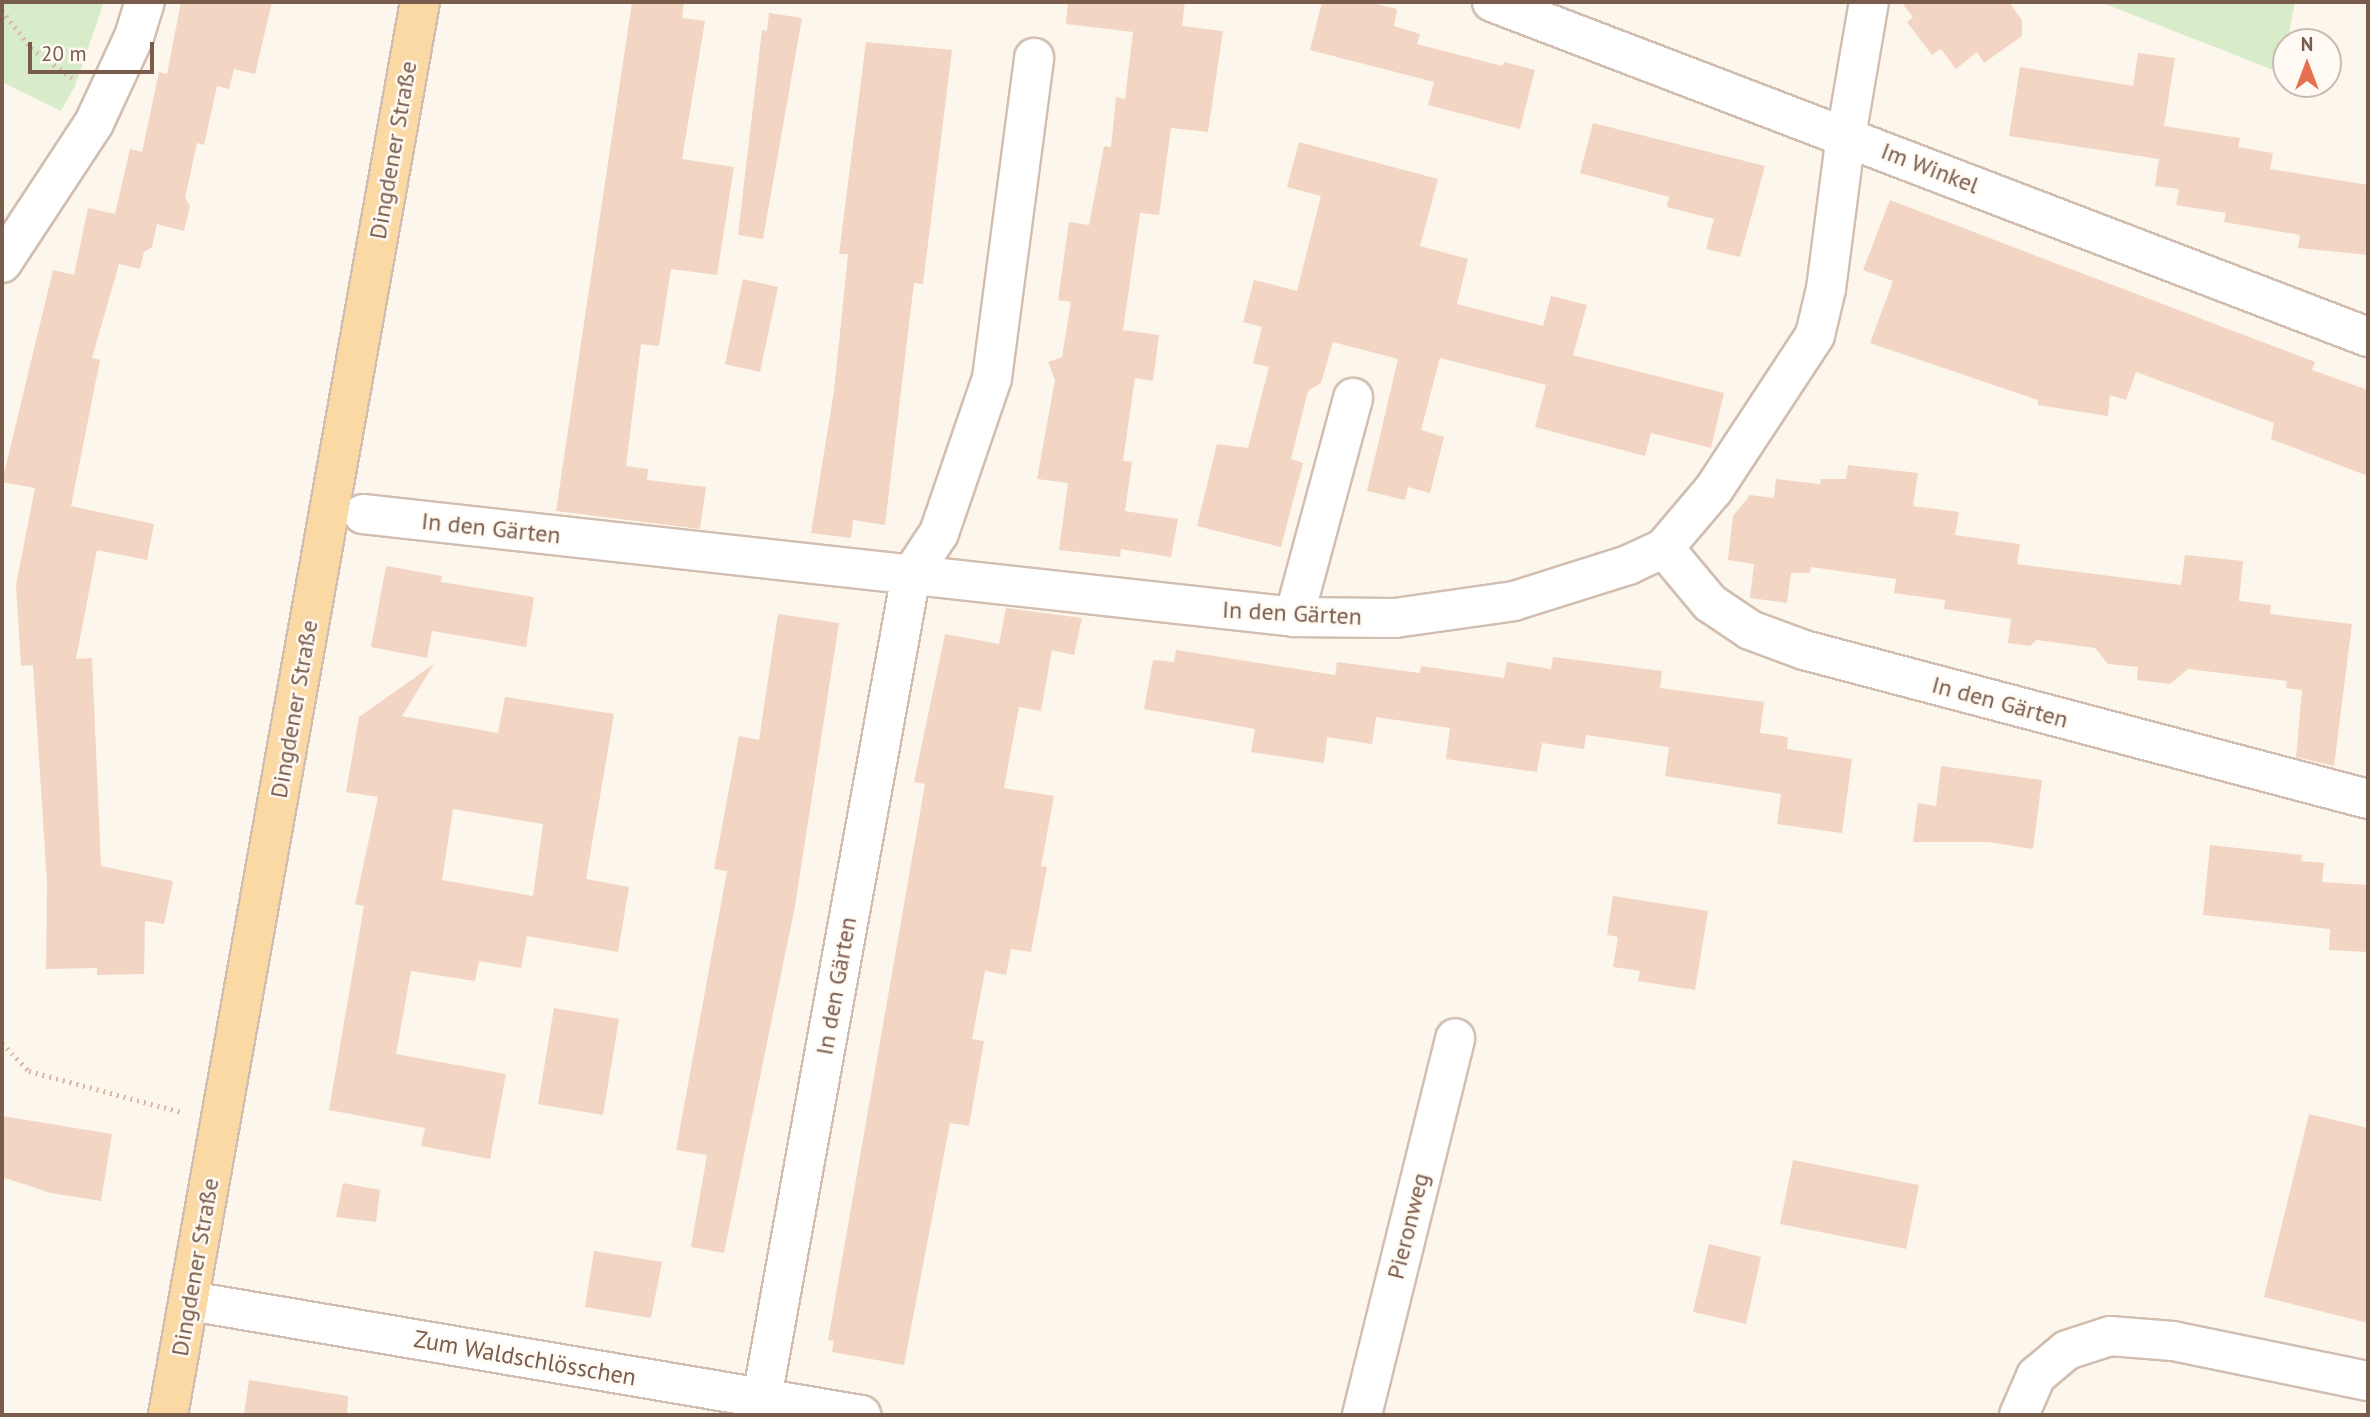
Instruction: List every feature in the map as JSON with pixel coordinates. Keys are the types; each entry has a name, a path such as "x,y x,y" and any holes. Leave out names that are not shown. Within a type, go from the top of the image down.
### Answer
{"main road":[{"name":"Dingdener Straße","path":"168,1415 419,2"}],"street":[{"path":"2,263 50,196 107,96 145,2"},
{"name":"Im Winkel","path":"1492,2 2368,337"},
{"name":"In den Gärten","path":"363,514 1294,617 1395,618 1514,601 1628,565 1664,548 1714,489 1815,335 1826,289 1846,136 1869,2"},
{"name":"In den Gärten","path":"762,1398 911,575 939,533 992,379 1034,58"},
{"path":"1294,617 1353,398"},
{"name":"In den Gärten","path":"1664,548 1710,603 1749,630 1804,650 2368,799"},
{"name":"Pieronweg","path":"1362,1415 1455,1038"},
{"name":"Zum Waldschlösschen","path":"190,1301 861,1415"},
{"path":"2019,1415 2036,1376 2067,1350 2110,1336 2173,1341 2368,1381"}],"path":[{"path":"2,10 31,48 69,77 107,96"},
{"path":"2,1042 29,1071 182,1112"}],"green space":[{"path":"2,2 104,2 75,86 61,111 2,82"},
{"path":"2100,2 2295,2 2290,28 2272,28 2272,69"}],"building":[{"path":"181,2 272,2 255,74 234,69 229,89 217,86 204,145 197,143 185,198 190,206 184,231 157,224 152,247 144,252 140,269 119,264 92,358 100,360 71,506 154,524 147,560 97,550 76,659 92,658 101,866 173,881 164,924 145,921 144,974 97,975 97,968 46,969 47,882 33,665 21,666 16,585 35,488 2,482 53,270 74,275 88,208 115,214 130,149 142,152 159,72 167,74"},
{"path":"632,2 684,2 682,18 705,21 682,159 734,167 717,275 671,269 659,346 641,344 626,466 648,469 647,480 706,487 700,529 556,511"},
{"path":"1068,2 1185,2 1182,26 1223,31 1208,132 1171,128 1159,215 1140,213 1123,330 1159,335 1153,381 1135,378 1123,461 1132,462 1125,511 1178,519 1171,557 1121,549 1120,557 1059,550 1068,483 1037,479 1055,380 1048,362 1062,357 1071,302 1058,300 1069,222 1089,225 1104,146 1111,147 1116,97 1125,99 1133,32 1066,24"},
{"path":"1322,2 1369,2 1397,9 1394,26 1420,34 1417,44 1502,66 1504,62 1535,70 1520,129 1428,105 1434,82 1310,50"},
{"path":"1901,2 2009,2 2022,20 2022,36 1984,63 1977,52 1956,69 1941,49 1932,55 1907,22 1913,17"},
{"path":"769,13 802,18 763,239 738,235 762,30 767,31"},
{"path":"866,42 952,50 923,284 914,283 885,525 853,520 851,538 811,533 834,391 848,254 839,254"},
{"path":"2138,53 2175,58 2164,126 2240,138 2238,147 2273,153 2270,169 2368,185 2368,255 2298,248 2300,235 2224,222 2226,213 2176,205 2179,189 2155,186 2159,159 2009,136 2020,67 2133,86"},
{"path":"1593,123 1765,166 1740,257 1706,249 1714,219 1667,207 1669,197 1580,173"},
{"path":"1299,142 1438,179 1420,246 1468,259 1457,304 1543,326 1551,296 1587,305 1573,355 1724,393 1711,448 1651,433 1645,456 1535,427 1546,385 1440,358 1421,430 1444,437 1430,493 1408,487 1405,500 1367,491 1398,359 1333,342 1321,383 1308,391 1291,459 1303,463 1281,547 1197,526 1217,444 1248,448 1269,367 1253,363 1262,327 1243,322 1254,280 1297,291 1321,196 1287,187"},
{"path":"1890,200 2315,362 2312,370 2368,390 2368,476 2271,439 2274,423 2136,372 2126,400 2110,395 2108,416 2038,405 2038,400 1870,343 1893,281 1863,270"},
{"path":"743,279 778,287 760,372 725,364"},
{"path":"1848,465 1918,473 1913,506 1959,512 1955,535 2020,544 2017,564 2181,585 2185,555 2243,561 2239,601 2271,605 2270,614 2352,624 2334,766 2296,757 2302,690 2286,688 2287,681 2188,669 2170,684 2137,680 2138,667 2108,664 2095,648 2037,640 2030,646 2008,643 2011,619 1944,609 1945,600 1894,593 1896,579 1811,567 1810,573 1791,573 1787,603 1750,598 1754,564 1728,560 1733,516 1750,495 1774,498 1776,479 1820,484 1821,479 1846,479"},
{"path":"386,566 442,576 441,582 534,597 526,647 432,631 427,658 371,647"},
{"path":"1006,608 1082,618 1074,655 1052,650 1041,711 1019,707 1004,788 1054,796 1041,866 1047,867 1031,952 1011,949 1006,975 985,971 972,1039 984,1041 969,1126 950,1123 904,1365 832,1352 834,1341 828,1340 925,784 914,782 945,634 999,644"},
{"path":"778,614 839,623 795,906 724,1253 691,1247 707,1155 676,1150 727,871 714,869 739,736 759,740"},
{"path":"1176,650 1335,675 1337,662 1420,673 1421,666 1504,678 1507,662 1551,669 1553,657 1662,671 1660,688 1764,702 1760,733 1788,737 1787,749 1852,759 1842,833 1777,824 1781,794 1665,776 1669,747 1586,735 1584,749 1542,743 1537,772 1446,759 1450,728 1376,717 1372,744 1327,737 1324,763 1251,752 1255,729 1144,709 1153,660 1174,662"},
{"path":"434,664 402,716 498,733 505,697 614,714 586,879 629,887 618,952 527,936 521,968 479,961 475,981 411,971 396,1054 506,1074 490,1159 421,1146 425,1128 329,1110 364,906 355,904 378,797 346,792 359,717","holes":["453,809 543,824 533,896 442,880"]},
{"path":"1941,766 2042,780 2033,849 1988,842 1913,842 1918,803 1936,806"},
{"path":"2210,845 2302,855 2301,861 2324,863 2322,882 2368,885 2368,952 2329,950 2330,929 2203,915"},
{"path":"1613,896 1708,911 1695,990 1638,981 1640,971 1613,967 1618,937 1607,935"},
{"path":"554,1008 619,1019 603,1115 538,1104"},
{"path":"2309,1114 2368,1128 2368,1323 2264,1297"},
{"path":"2,1116 112,1134 101,1201 51,1193 2,1177"},
{"path":"1793,1160 1919,1185 1906,1249 1780,1224"},
{"path":"343,1183 380,1190 376,1222 336,1217"},
{"path":"1709,1244 1761,1257 1746,1324 1693,1312"},
{"path":"594,1251 662,1262 651,1318 585,1307"},
{"path":"249,1380 348,1396 347,1415 244,1415"}]}
